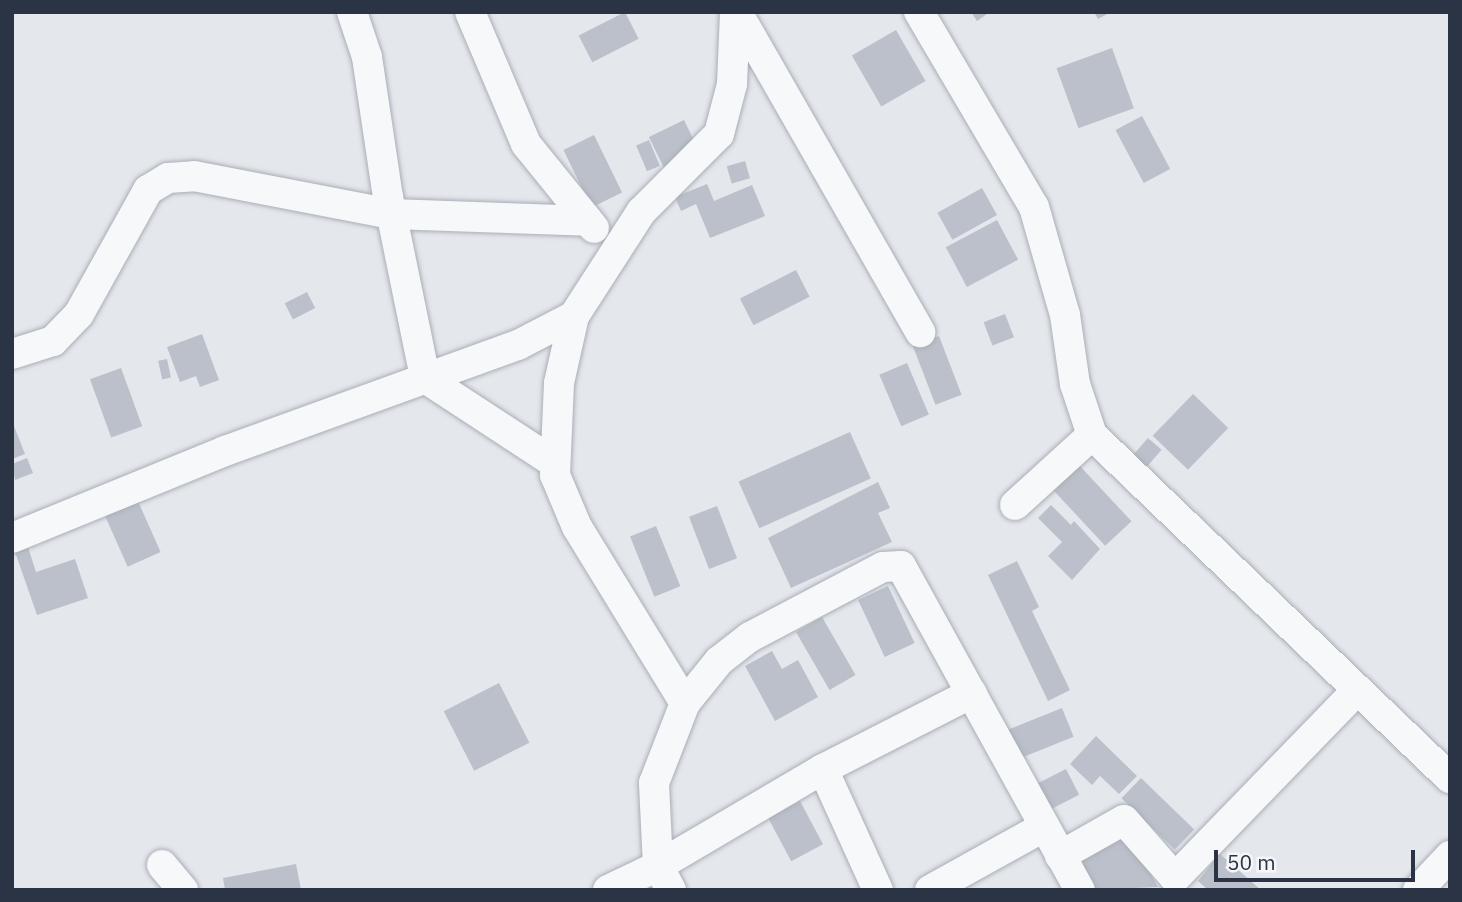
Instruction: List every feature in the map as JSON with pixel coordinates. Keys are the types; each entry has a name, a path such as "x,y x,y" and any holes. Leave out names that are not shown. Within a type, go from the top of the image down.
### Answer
{"street":[{"path":"352,12 367,57 391,214 425,378 555,463"},
{"path":"470,12 526,144 613,249"},
{"path":"685,703 577,527 555,475 559,383 574,316 613,249 641,212 719,134 732,84 736,12"},
{"path":"736,12 920,332"},
{"path":"919,12 1034,207 1065,315 1075,384 1092,435 1450,778"},
{"path":"12,354 53,341 79,314 148,190 168,178 194,176 391,214 588,221"},
{"path":"12,538 225,451 518,345 574,316"},
{"path":"1015,505 1092,435"},
{"path":"665,878 653,783 685,703 719,661 750,637 883,567 901,566 972,693 1042,828 1080,890"},
{"path":"1060,856 1124,820 1178,884 1357,690"},
{"path":"608,890 665,878 822,769 972,693"},
{"path":"822,769 878,890"},
{"path":"930,890 1042,828"},
{"path":"1418,890 1450,856"},
{"path":"162,865 183,890"}],"building":[{"path":"625,12 639,39 592,62 579,36"},
{"path":"971,12 990,12 977,21"},
{"path":"1094,12 1111,12 1098,19"},
{"path":"896,30 926,81 881,107 852,56"},
{"path":"1112,48 1134,108 1078,128 1057,68"},
{"path":"1142,116 1170,169 1144,183 1116,130"},
{"path":"684,120 699,151 664,168 649,137"},
{"path":"594,135 622,193 591,207 563,150"},
{"path":"649,140 660,166 647,171 636,145"},
{"path":"745,161 750,178 732,184 727,166"},
{"path":"707,184 714,201 752,185 765,216 710,238 696,204 681,211 675,197"},
{"path":"982,188 997,215 952,240 937,213"},
{"path":"997,220 1018,260 967,287 946,247"},
{"path":"796,270 810,297 753,325 740,299"},
{"path":"307,292 315,308 293,319 285,303"},
{"path":"1005,314 1014,337 992,346 984,322"},
{"path":"202,334 219,380 200,387 196,376 180,382 167,347"},
{"path":"939,336 962,395 935,405 913,346"},
{"path":"167,359 171,378 162,379 158,361"},
{"path":"907,363 929,415 901,426 879,375"},
{"path":"121,368 142,426 111,438 90,379"},
{"path":"1193,394 1228,428 1188,470 1153,436"},
{"path":"12,421 25,454 12,459"},
{"path":"850,432 871,479 759,528 739,482"},
{"path":"1148,438 1162,450 1145,469 1132,457"},
{"path":"27,458 33,473 15,480 12,464"},
{"path":"1079,465 1132,521 1105,546 1053,490"},
{"path":"878,482 890,508 878,513 892,542 791,588 768,538"},
{"path":"137,499 161,552 128,567 104,514"},
{"path":"1051,505 1071,525 1074,521 1100,549 1072,580 1048,556 1062,542 1038,518"},
{"path":"717,506 737,558 709,569 689,517"},
{"path":"656,526 680,586 654,597 630,536"},
{"path":"27,544 36,572 75,559 88,598 37,615 14,549"},
{"path":"1017,561 1039,607 1032,611 1070,690 1048,701 988,575"},
{"path":"888,586 915,643 885,657 858,600"},
{"path":"822,617 856,675 830,690 796,632"},
{"path":"772,651 782,669 798,660 818,697 775,721 745,666"},
{"path":"499,683 529,743 474,771 444,711"},
{"path":"1062,708 1074,737 1019,759 1007,730"},
{"path":"1096,736 1137,776 1119,794 1100,776 1092,785 1070,764"},
{"path":"1066,769 1079,795 1043,813 1029,788"},
{"path":"1141,778 1194,829 1175,850 1122,798"},
{"path":"800,801 823,844 791,861 768,818"},
{"path":"1129,835 1158,887 1088,890 1074,865"},
{"path":"1220,854 1261,890 1208,890 1198,881"},
{"path":"296,864 301,890 225,890 223,878"}]}
